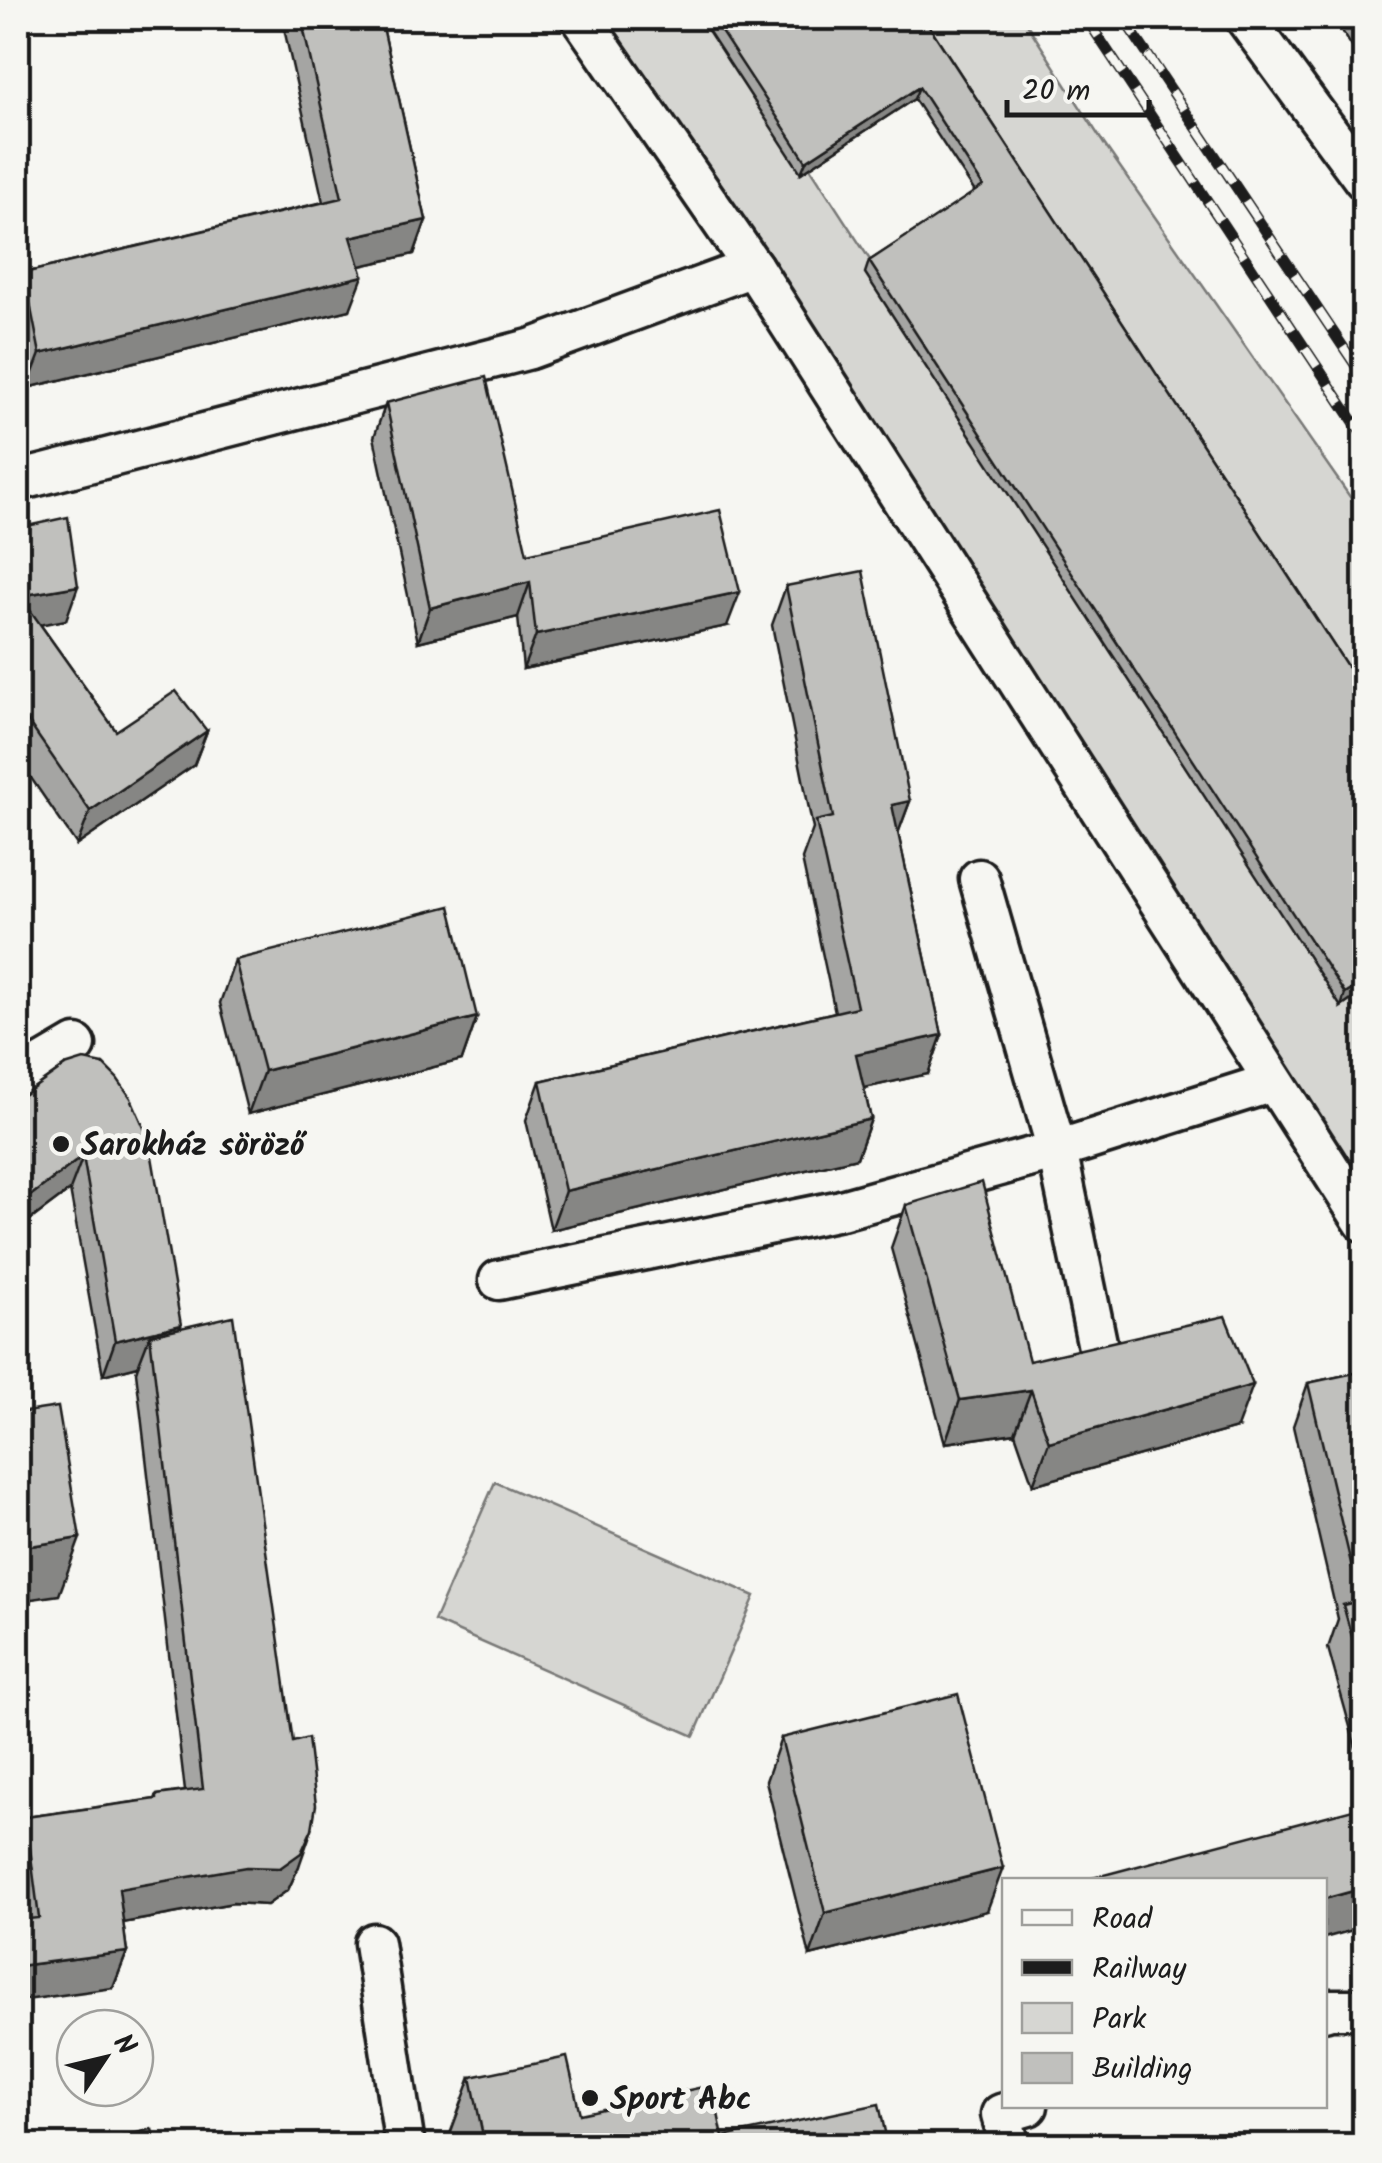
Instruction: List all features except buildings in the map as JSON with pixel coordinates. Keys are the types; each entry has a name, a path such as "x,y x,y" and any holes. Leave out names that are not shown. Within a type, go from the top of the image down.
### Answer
{"street":[{"path":"582,18 754,267 1364,1222"},
{"path":"1245,18 1364,180"},
{"path":"18,481 530,349 754,267"},
{"path":"979,879 1057,1150 1100,1357"},
{"path":"18,1079 76,1045"},
{"path":"499,1280 841,1210 1057,1150 1273,1082"},
{"path":"374,1943 405,2146"},
{"path":"1327,2011 1364,2009"},
{"path":"1010,2146 1001,2114 1021,2108"}],"green space":[{"path":"565,18 713,18 1364,1021 1364,1230"},
{"path":"923,18 1023,18 1104,144 1364,517 1364,698"},
{"path":"495,1482 755,1596 694,1736 434,1621"}],"railway":[{"path":"1086,18 1364,437"},
{"path":"1123,18 1364,378"}],"place":[{"name":"Sarokház söröző","path":"61,1144"},
{"name":"Sport Abc","path":"590,2098"}]}
